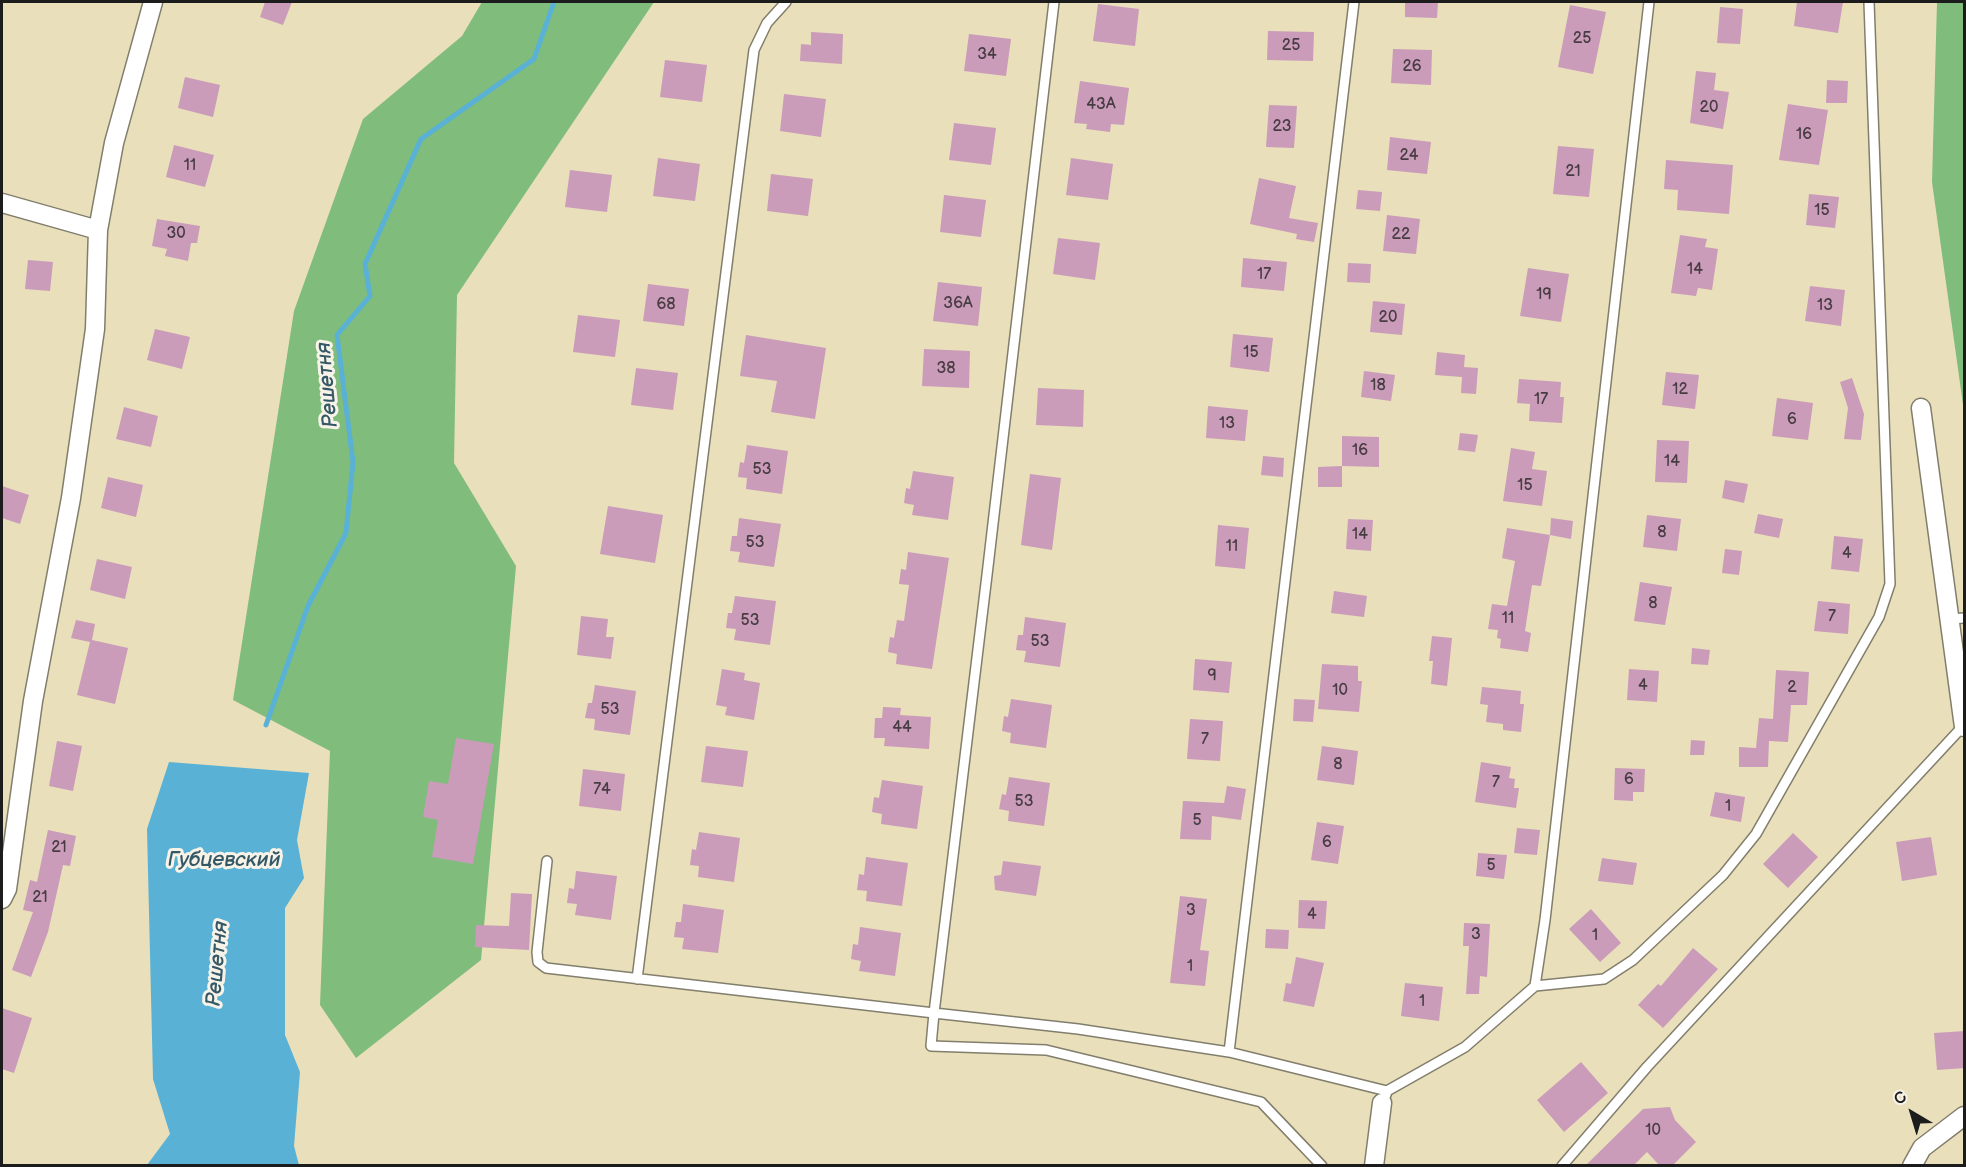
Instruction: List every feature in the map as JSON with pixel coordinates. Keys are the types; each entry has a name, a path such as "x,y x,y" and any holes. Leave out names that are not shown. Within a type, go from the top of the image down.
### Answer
{"street":[{"path":"2,899 8,889 33,701 72,498 95,329 98,230 114,143 153,2"},
{"path":"2,203 98,230"},
{"path":"1921,408 1957,619 1964,726"},
{"path":"1374,1166 1385,1097"},
{"path":"1912,1166 1922,1148 1965,1116"}],"lane":[{"path":"637,979 754,50 767,23 786,2"},
{"path":"1054,2 931,1046 1046,1050 1261,1102 1323,1166"},
{"path":"1229,1052 1354,2"},
{"path":"1535,986 1545,920 1649,2"},
{"path":"547,861 538,926 537,952 538,962 546,968 1078,1029 1229,1052 1385,1097 1465,1047 1535,986 1604,979 1633,960 1723,875 1756,834 1879,617 1890,584 1869,2"},
{"path":"1562,1166 1647,1067 1964,726"}],"green space":[{"path":"482,2 654,2 457,295 454,463 516,566 481,960 356,1058 320,1005 330,751 233,700 294,311 363,119 462,36"},
{"path":"1937,2 1964,2 1964,412 1932,182"}],"water":[{"name":"Губцевский","path":"169,762 309,773 297,840 304,878 285,908 285,1035 300,1072 294,1146 299,1165 147,1165 170,1134 153,1079 147,829"}],"building":[{"path":"265,2 292,2 283,25 260,17"},
{"path":"1405,2 1438,2 1437,18 1405,17"},
{"path":"1797,2 1843,2 1838,33 1794,26"},
{"path":"1098,4 1139,9 1135,46 1093,41"},
{"path":"1570,5 1606,12 1593,74 1558,67"},
{"path":"1720,7 1743,9 1740,44 1717,43"},
{"path":"1268,31 1314,32 1313,61 1267,60"},
{"path":"811,32 843,34 842,64 800,61 801,44 811,45"},
{"path":"969,34 1011,39 1006,76 964,71"},
{"path":"1393,49 1432,50 1431,85 1391,83"},
{"path":"665,60 707,65 702,102 660,97"},
{"path":"1696,71 1716,73 1714,90 1729,92 1723,129 1690,123"},
{"path":"185,77 220,85 213,117 178,108"},
{"path":"1827,80 1848,81 1847,103 1826,103"},
{"path":"1080,81 1129,88 1124,125 1111,124 1110,132 1086,129 1087,124 1074,123"},
{"path":"784,94 826,99 821,137 780,131"},
{"path":"1788,104 1828,110 1819,165 1779,160"},
{"path":"1269,105 1297,106 1294,148 1266,147"},
{"path":"954,123 996,128 991,165 949,160"},
{"path":"1390,137 1431,142 1427,174 1387,170"},
{"path":"174,145 214,155 205,187 166,177"},
{"path":"1558,146 1594,149 1589,197 1553,194"},
{"path":"658,158 700,164 695,201 653,196"},
{"path":"1071,158 1113,164 1108,200 1066,195"},
{"path":"1666,160 1733,165 1729,214 1677,210 1678,190 1664,189"},
{"path":"570,170 612,175 607,212 565,207"},
{"path":"771,174 813,179 808,216 767,211"},
{"path":"1259,178 1296,186 1289,218 1318,223 1314,242 1296,239 1297,234 1250,224"},
{"path":"1358,190 1382,192 1380,211 1356,209"},
{"path":"1809,194 1839,197 1835,228 1806,225"},
{"path":"944,195 986,200 981,237 940,232"},
{"path":"1387,215 1420,219 1416,254 1383,251"},
{"path":"157,219 200,226 197,243 191,243 188,261 165,256 167,249 152,246"},
{"path":"1680,235 1707,239 1705,247 1718,249 1712,290 1698,288 1696,296 1671,293"},
{"path":"1058,238 1100,243 1095,280 1053,274"},
{"path":"1243,258 1287,262 1284,291 1241,287"},
{"path":"28,260 53,262 50,291 25,289"},
{"path":"1348,263 1371,264 1370,283 1347,282"},
{"path":"1528,268 1569,274 1561,322 1520,316"},
{"path":"938,282 982,287 978,326 933,321"},
{"path":"648,284 689,289 684,326 643,321"},
{"path":"1810,286 1845,290 1841,326 1805,321"},
{"path":"1373,301 1405,304 1402,335 1370,332"},
{"path":"578,315 620,320 615,357 573,352"},
{"path":"155,329 190,337 182,369 147,360"},
{"path":"1233,334 1273,338 1269,372 1230,367"},
{"path":"746,335 826,348 815,419 771,412 777,381 740,376"},
{"path":"924,349 970,351 969,388 922,386"},
{"path":"1437,352 1465,355 1464,367 1478,368 1476,394 1461,393 1462,377 1435,375"},
{"path":"636,368 678,373 673,410 631,405"},
{"path":"1364,371 1395,375 1391,401 1361,397"},
{"path":"1666,372 1699,375 1695,409 1662,405"},
{"path":"1852,378 1864,414 1861,440 1844,439 1848,408 1840,382"},
{"path":"1519,379 1561,382 1560,397 1564,397 1562,423 1529,421 1530,404 1517,403"},
{"path":"1038,388 1084,390 1083,427 1036,425"},
{"path":"1777,398 1813,403 1808,440 1772,436"},
{"path":"1208,406 1248,410 1245,441 1206,438"},
{"path":"124,407 158,416 151,447 116,439"},
{"path":"1460,433 1478,435 1475,452 1458,450"},
{"path":"1342,436 1379,437 1379,467 1342,466"},
{"path":"1657,440 1689,441 1687,483 1655,482"},
{"path":"747,445 788,451 782,494 746,489 747,478 738,477 740,462 744,463"},
{"path":"1511,448 1535,452 1532,469 1547,471 1542,506 1503,501"},
{"path":"1263,456 1284,458 1283,477 1261,475"},
{"path":"1342,466 1342,487 1318,487 1318,467"},
{"path":"913,471 954,477 948,520 912,515 914,505 904,503 906,488 910,489"},
{"path":"1030,474 1061,478 1052,550 1021,545"},
{"path":"108,477 143,485 136,517 101,508"},
{"path":"1725,480 1748,484 1744,503 1722,498"},
{"path":"2,486 29,495 20,524 2,518"},
{"path":"608,506 663,515 655,563 600,554"},
{"path":"1758,514 1783,519 1779,538 1754,533"},
{"path":"1647,515 1681,519 1677,551 1643,547"},
{"path":"739,518 781,524 774,567 738,562 740,552 730,551 732,536 737,536"},
{"path":"1551,518 1573,521 1571,539 1550,535"},
{"path":"1348,519 1373,520 1371,551 1346,549"},
{"path":"1218,525 1249,528 1245,569 1215,566"},
{"path":"1507,528 1550,535 1541,586 1532,585 1525,631 1531,633 1528,652 1500,648 1501,639 1497,638 1498,630 1488,629 1492,604 1507,606 1515,561 1502,558"},
{"path":"1834,536 1863,539 1859,572 1831,569"},
{"path":"1725,549 1742,551 1739,575 1722,573"},
{"path":"908,552 949,558 932,669 896,664 897,654 888,652 890,637 894,638 897,620 904,621 909,585 899,584 901,569 906,570"},
{"path":"97,559 132,567 125,599 90,590"},
{"path":"1640,582 1672,587 1665,625 1634,621"},
{"path":"1334,591 1367,596 1364,617 1331,613"},
{"path":"735,596 776,601 770,645 734,640 736,629 726,628 728,613 732,613"},
{"path":"1818,601 1850,604 1848,634 1814,631"},
{"path":"581,616 608,619 606,637 614,637 611,659 577,655"},
{"path":"1025,617 1066,623 1060,667 1024,662 1026,651 1016,650 1018,635 1023,635"},
{"path":"76,620 95,624 92,640 128,648 115,704 77,695 90,642 71,638"},
{"path":"1432,636 1452,638 1447,686 1431,684 1433,661 1429,661"},
{"path":"1692,648 1710,650 1708,665 1691,664"},
{"path":"1195,659 1232,662 1229,693 1193,690"},
{"path":"1322,664 1358,666 1358,681 1362,681 1359,712 1318,709"},
{"path":"722,669 745,673 744,680 760,683 754,720 725,715 727,707 716,705"},
{"path":"1629,669 1659,671 1657,702 1627,700"},
{"path":"1776,670 1809,672 1807,705 1791,705 1788,742 1769,741 1768,767 1739,767 1739,747 1756,748 1759,718 1773,719"},
{"path":"595,685 636,691 630,735 594,730 595,719 585,718 588,703 592,703"},
{"path":"1482,687 1521,691 1520,704 1524,704 1521,732 1503,730 1503,724 1486,722 1488,705 1480,704"},
{"path":"1011,699 1052,705 1046,748 1010,743 1011,733 1002,731 1004,716 1008,717"},
{"path":"1294,699 1315,700 1313,722 1293,721"},
{"path":"883,707 901,708 900,715 931,717 929,749 884,746 885,738 874,738 875,718 882,718"},
{"path":"1190,719 1223,721 1220,761 1187,759"},
{"path":"456,738 494,744 473,864 432,857 438,820 423,817 429,781 448,784"},
{"path":"1691,740 1705,741 1704,755 1690,755"},
{"path":"57,741 82,746 73,791 49,786"},
{"path":"706,746 748,751 743,787 701,782"},
{"path":"1322,746 1358,751 1354,785 1317,780"},
{"path":"1481,762 1511,767 1509,778 1515,779 1514,788 1519,788 1516,808 1475,802"},
{"path":"1615,768 1645,769 1644,792 1633,792 1633,801 1614,800"},
{"path":"583,769 625,774 621,811 579,806"},
{"path":"1009,777 1050,783 1044,826 1008,821 1009,811 999,809 1002,794 1006,795"},
{"path":"882,780 923,786 917,829 881,824 882,814 872,812 874,797 879,798"},
{"path":"1227,786 1246,789 1241,820 1212,816 1211,840 1180,839 1183,801 1224,803"},
{"path":"1715,792 1745,797 1741,822 1710,816"},
{"path":"1317,822 1344,826 1338,864 1311,860"},
{"path":"1517,828 1540,830 1537,855 1514,853"},
{"path":"48,830 76,836 70,866 63,865 48,932 31,977 12,970 33,912 23,910 30,880 37,882"},
{"path":"699,832 740,838 734,882 698,877 699,866 690,865 692,849 696,850"},
{"path":"1793,833 1818,857 1788,888 1763,864"},
{"path":"1931,837 1937,875 1902,881 1896,842"},
{"path":"1478,853 1507,855 1504,879 1476,876"},
{"path":"866,857 908,863 902,906 866,901 867,891 857,890 859,874 864,875"},
{"path":"1602,858 1637,863 1633,885 1598,881"},
{"path":"1003,861 1041,866 1036,896 995,890 994,876 1001,875"},
{"path":"576,871 617,876 611,920 575,915 577,904 567,903 569,888 574,889"},
{"path":"511,893 532,894 529,950 475,947 476,925 509,926"},
{"path":"1180,896 1207,899 1200,950 1209,951 1205,986 1170,983"},
{"path":"1299,900 1327,901 1325,929 1298,928"},
{"path":"683,904 724,910 718,953 682,949 684,938 674,937 676,922 681,922"},
{"path":"1591,909 1621,943 1600,962 1569,929"},
{"path":"1464,923 1490,924 1487,977 1480,976 1479,994 1466,994 1469,946 1463,946"},
{"path":"860,927 901,933 895,976 859,971 861,961 851,959 853,944 858,945"},
{"path":"1266,929 1289,930 1288,949 1265,948"},
{"path":"1693,948 1718,969 1663,1028 1638,1005 1658,984 1661,986"},
{"path":"1296,957 1324,963 1314,1007 1283,1001 1286,983 1291,984"},
{"path":"1405,983 1443,987 1439,1021 1401,1016"},
{"path":"2,1008 32,1018 14,1073 2,1069"},
{"path":"1965,1031 1965,1068 1937,1070 1934,1033"},
{"path":"1581,1062 1608,1093 1564,1132 1537,1100"},
{"path":"1670,1107 1675,1120 1696,1142 1672,1166 1660,1166 1647,1152 1633,1166 1585,1166 1643,1109"}],"waterway":[{"name":"Решетня","path":"266,725 308,606 346,533 353,462 337,335 370,296 365,264 421,139 534,59 554,2"}]}
